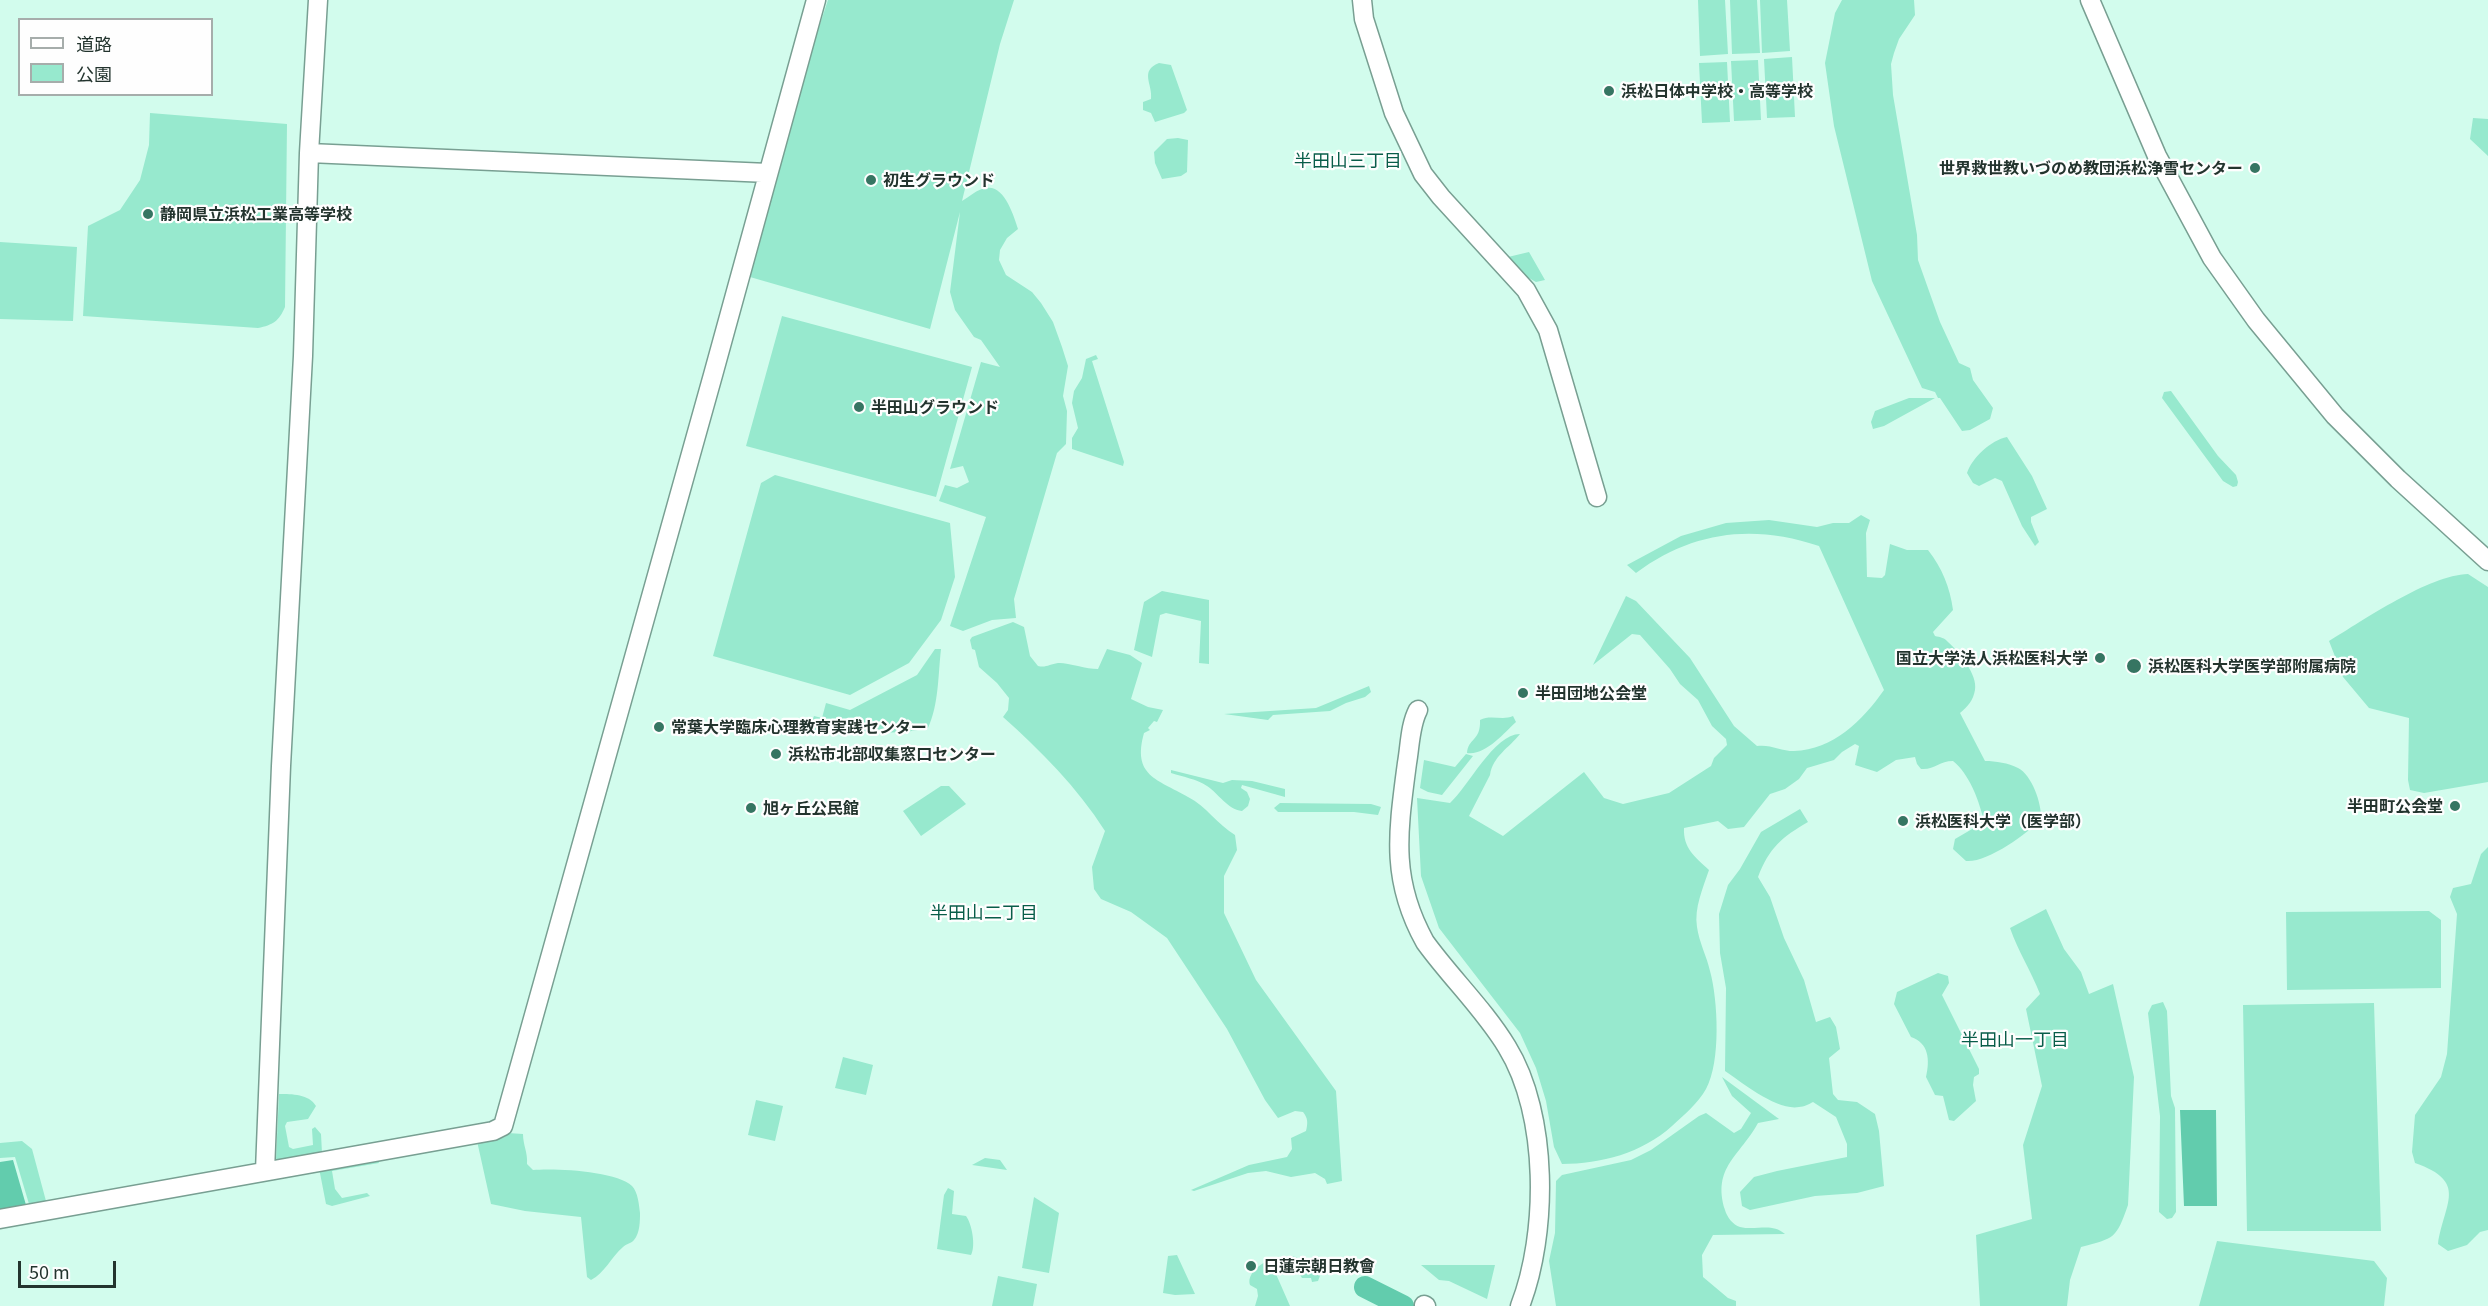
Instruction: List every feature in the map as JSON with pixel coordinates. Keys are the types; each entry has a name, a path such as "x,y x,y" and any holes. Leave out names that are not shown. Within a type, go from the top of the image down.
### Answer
{"street":[{"path":"265,1172 286,664 303,356 309,153 318,0"},
{"path":"0,1219 493,1131 503,1126 717,364 816,0"},
{"path":"1362,0 1364,19 1394,113 1423,174 1441,197 1526,290 1548,330 1598,497"},
{"path":"2090,0 2157,156 2212,258 2256,320 2335,416 2398,479 2488,561"},
{"path":"309,153 768,173"},
{"path":"1418,710 1414,716 1400,823 1399,863 1405,897 1425,942 1508,1048 1518,1069 1536,1131 1540,1209 1534,1259 1520,1306"}],"green space":[{"name":"初生グラウンド","path":"828,0 1014,0 1000,44 962,201 979,190 992,188 998,191 1007,202 1018,229 1007,238 1000,250 999,260 1006,275 1032,292 1041,303 1053,322 1068,366 1063,396 1067,411 1066,444 1057,453 1014,599 1016,618 992,620 963,631 950,626 986,517 939,501 945,485 957,488 969,482 963,466 950,469 981,362 1000,367 981,340 974,337 955,310 950,292 960,212 930,329 750,277 800,84"},
{"path":"1698,0 1725,0 1728,54 1700,56"},
{"path":"1730,0 1757,0 1760,53 1732,54"},
{"path":"1760,0 1787,0 1790,51 1762,53"},
{"path":"1842,0 1914,0 1915,15 1899,39 1891,64 1893,95 1917,235 1918,260 1940,322 1959,363 1970,368 1973,380 1993,408 1990,419 1970,430 1962,431 1935,392 1922,388 1872,281 1834,126 1825,63 1835,13"},
{"path":"1792,57 1795,117 1767,118 1764,59"},
{"path":"1758,60 1761,120 1734,121 1731,61"},
{"path":"1727,62 1730,122 1702,123 1699,63"},
{"path":"1159,63 1171,65 1187,110 1155,122 1151,113 1143,110 1143,102 1151,99 1148,74 1153,66"},
{"path":"150,113 287,124 285,307 272,324 258,328 83,316 88,226 120,210 140,180 149,145"},
{"path":"2473,118 2488,119 2488,156 2470,139"},
{"path":"1167,139 1188,140 1187,172 1181,176 1162,179 1155,163 1154,152"},
{"path":"0,242 77,247 73,321 0,319"},
{"path":"1529,252 1545,280 1536,282 1527,277 1508,257"},
{"name":"半田山グラウンド","path":"782,316 972,367 936,497 746,446"},
{"path":"1096,355 1098,359 1092,361 1124,462 1123,466 1072,449 1072,438 1078,428 1072,403 1074,391 1082,378 1086,359"},
{"path":"2171,391 2218,456 2236,475 2237,486 2233,487 2223,481 2162,398 2164,392"},
{"path":"1909,398 1935,398 1884,426 1873,429 1871,422 1875,411"},
{"path":"2007,437 2032,476 2047,509 2031,517 2039,542 2035,546 2022,526 2002,481 1995,478 1979,486 1973,483 1967,473 1973,461 1983,450"},
{"path":"775,475 950,523 955,577 941,620 909,663 850,695 713,656 761,483"},
{"path":"1861,515 1870,520 1866,533 1867,577 1882,578 1885,575 1890,544 1907,550 1928,550 1937,564 1945,578 1953,610 1933,632 1935,636 1947,641 1962,658 1971,671 1975,684 1975,690 1968,706 1960,713 1985,761 2014,766 2028,777 2038,798 2041,819 2017,839 1995,853 1966,861 1953,849 1955,839 1979,825 1983,817 1972,787 1959,766 1953,761 1921,769 1915,757 1896,760 1877,772 1855,765 1859,746 1855,744 1834,760 1807,768 1799,779 1785,789 1770,794 1744,827 1728,829 1718,821 1684,828 1688,847 1709,870 1696,920 1715,998 1717,1031 1711,1077 1703,1094 1690,1109 1672,1126 1648,1143 1606,1159 1562,1164 1554,1147 1546,1101 1536,1068 1520,1033 1439,928 1421,876 1417,798 1450,803 1491,752 1510,736 1520,734 1494,763 1469,816 1503,836 1584,772 1604,798 1623,804 1669,793 1711,766 1714,758 1727,745 1726,739 1712,726 1698,700 1680,684 1640,635 1632,634 1593,665 1626,596 1636,601 1690,658 1734,726 1757,746 1794,751 1822,745 1834,739 1857,722 1884,690 1819,546 1771,535 1724,536 1702,540 1679,548 1636,573 1627,565 1681,536 1726,523 1769,520 1817,527 1833,523 1849,523"},
{"path":"2468,574 2488,587 2488,782 2424,793 2410,790 2408,780 2409,718 2369,708 2343,677 2329,641 2416,590 2452,576"},
{"path":"1162,591 1209,600 1209,664 1199,663 1201,621 1166,613 1160,615 1152,657 1134,650 1144,602"},
{"path":"1013,622 1024,627 1030,656 1038,666 1062,663 1098,669 1107,649 1130,655 1142,663 1131,699 1148,707 1163,710 1157,722 1154,721 1148,728 1150,730 1144,733 1141,759 1144,767 1157,780 1201,805 1235,835 1237,850 1224,876 1224,913 1256,980 1336,1091 1342,1181 1327,1184 1325,1179 1315,1173 1291,1177 1266,1171 1248,1173 1194,1191 1191,1190 1249,1165 1287,1157 1292,1149 1291,1138 1306,1131 1307,1119 1303,1112 1295,1111 1278,1118 1265,1100 1227,1029 1167,938 1131,912 1101,899 1094,889 1092,867 1105,831 1083,799 1058,770 1003,717 1008,710 1009,698 997,683 979,667 975,650 972,649 970,640 972,637"},
{"path":"935,649 941,649 936,699 928,728 907,732 809,729 814,716 822,718 826,703 850,710 917,675"},
{"path":"1369,686 1371,692 1365,697 1330,711 1273,715 1268,720 1224,714 1316,708"},
{"path":"1513,716 1516,722 1494,743 1481,751 1467,753 1470,744 1479,732 1480,720"},
{"path":"1466,754 1473,756 1442,795 1420,788 1424,760 1455,767"},
{"path":"1171,770 1223,783 1232,780 1252,781 1285,789 1285,797 1242,785 1241,788 1247,792 1250,799 1248,806 1242,811 1237,810 1207,786 1171,773"},
{"path":"941,786 949,786 966,804 921,836 903,811"},
{"path":"1280,803 1371,804 1381,807 1378,815 1354,812 1278,812 1274,808"},
{"path":"1800,809 1808,822 1777,844 1758,877 1770,897 1784,938 1804,980 1816,1022 1830,1017 1836,1027 1840,1049 1829,1058 1833,1094 1838,1100 1857,1102 1875,1114 1879,1131 1884,1186 1857,1193 1815,1196 1750,1210 1742,1206 1740,1192 1754,1177 1847,1157 1847,1144 1836,1117 1813,1102 1801,1107 1790,1107 1771,1101 1725,1071 1726,988 1720,953 1719,914 1728,885 1761,832"},
{"path":"2488,847 2488,1230 2480,1232 2467,1245 2448,1251 2438,1244 2448,1205 2448,1186 2432,1170 2415,1163 2412,1152 2415,1115 2441,1077 2447,1054 2457,914 2450,897 2453,888 2471,884 2481,854"},
{"path":"2046,909 2064,949 2081,972 2089,994 2113,984 2134,1077 2128,1205 2113,1235 2108,1239 2081,1247 2070,1280 2067,1306 1980,1306 1976,1235 2032,1219 2023,1145 2042,1086 2026,1009 2040,994 2010,928"},
{"path":"2429,911 2441,920 2441,988 2287,990 2286,912"},
{"path":"1938,973 1948,976 1949,983 1942,995 1979,1069 1979,1074 1974,1077 1973,1085 1976,1101 1954,1121 1949,1120 1943,1096 1935,1095 1926,1077 1928,1058 1925,1048 1922,1043 1911,1037 1894,1004 1897,992"},
{"path":"2163,1002 2167,1011 2171,1096 2175,1108 2176,1212 2172,1218 2167,1219 2159,1212 2160,1116 2148,1013 2152,1005"},
{"path":"2374,1003 2381,1231 2247,1231 2243,1005"},
{"path":"843,1057 873,1065 866,1095 835,1088"},
{"path":"1722,1077 1779,1119 1758,1123 1725,1172 1722,1195 1726,1213 1735,1224 1746,1228 1774,1228 1785,1234 1713,1235 1702,1255 1703,1277 1728,1298 1736,1301 1736,1306 1556,1306 1549,1261 1555,1233 1556,1181 1562,1175 1631,1160 1651,1150 1706,1113 1734,1133 1741,1129 1751,1113 1732,1096"},
{"path":"279,1094 305,1097 316,1106 308,1119 287,1122 285,1126 289,1147 293,1149 313,1145 312,1129 315,1127 321,1134 322,1153 276,1160"},
{"path":"756,1100 783,1106 775,1141 748,1135"},
{"path":"508,1133 523,1134 527,1164 533,1170 570,1170 600,1174 624,1181 634,1189 640,1213 636,1237 591,1280 587,1277 581,1217 525,1211 491,1204 477,1141 505,1137"},
{"path":"22,1141 32,1149 46,1201 29,1204 15,1157 0,1158 0,1143"},
{"path":"378,1158 379,1163 332,1171 335,1189 342,1198 367,1193 370,1196 332,1206 326,1204 319,1168"},
{"path":"985,1158 1000,1160 1007,1170 972,1165"},
{"path":"948,1188 954,1191 952,1214 966,1216 970,1224 973,1235 971,1255 937,1249 944,1195"},
{"path":"1034,1197 1059,1213 1049,1273 1022,1268"},
{"path":"2217,1241 2374,1261 2387,1278 2384,1306 2199,1306"},
{"path":"1177,1255 1195,1294 1163,1293 1168,1256"},
{"path":"1293,1256 1308,1262 1321,1273 1318,1281 1312,1282 1311,1278 1302,1278 1291,1260"},
{"path":"1265,1262 1272,1265 1290,1306 1255,1306 1258,1296 1257,1289 1250,1285 1249,1281 1256,1269"},
{"path":"1421,1265 1495,1265 1487,1299 1449,1281 1439,1280"},
{"path":"998,1276 1037,1284 1033,1306 992,1306"}],"shaded area":[{"path":"2180,1110 2216,1110 2217,1206 2184,1206"},
{"path":"13,1160 26,1205 0,1210 0,1162"}],"waterway":[{"path":"1365,1287 1403,1306"}],"place":[{"name":"浜松日体中学校・高等学校","path":"1609,91"},
{"name":"世界救世教いづのめ教団浜松浄雪センター","path":"2255,168"},
{"name":"初生グラウンド","path":"871,180"},
{"name":"静岡県立浜松工業高等学校","path":"148,214"},
{"name":"半田山グラウンド","path":"859,407"},
{"name":"国立大学法人浜松医科大学","path":"2100,658"},
{"name":"浜松医科大学医学部附属病院","path":"2134,666"},
{"name":"半田団地公会堂","path":"1523,693"},
{"name":"常葉大学臨床心理教育実践センター","path":"659,727"},
{"name":"浜松市北部収集窓口センター","path":"776,754"},
{"name":"半田町公会堂","path":"2455,806"},
{"name":"旭ヶ丘公民館","path":"751,808"},
{"name":"浜松医科大学（医学部）","path":"1903,821"},
{"name":"日蓮宗朝日教會","path":"1251,1266"}],"district":[{"name":"半田山三丁目","path":"1348,160"},
{"name":"半田山二丁目","path":"984,912"},
{"name":"半田山一丁目","path":"2015,1039"}]}
